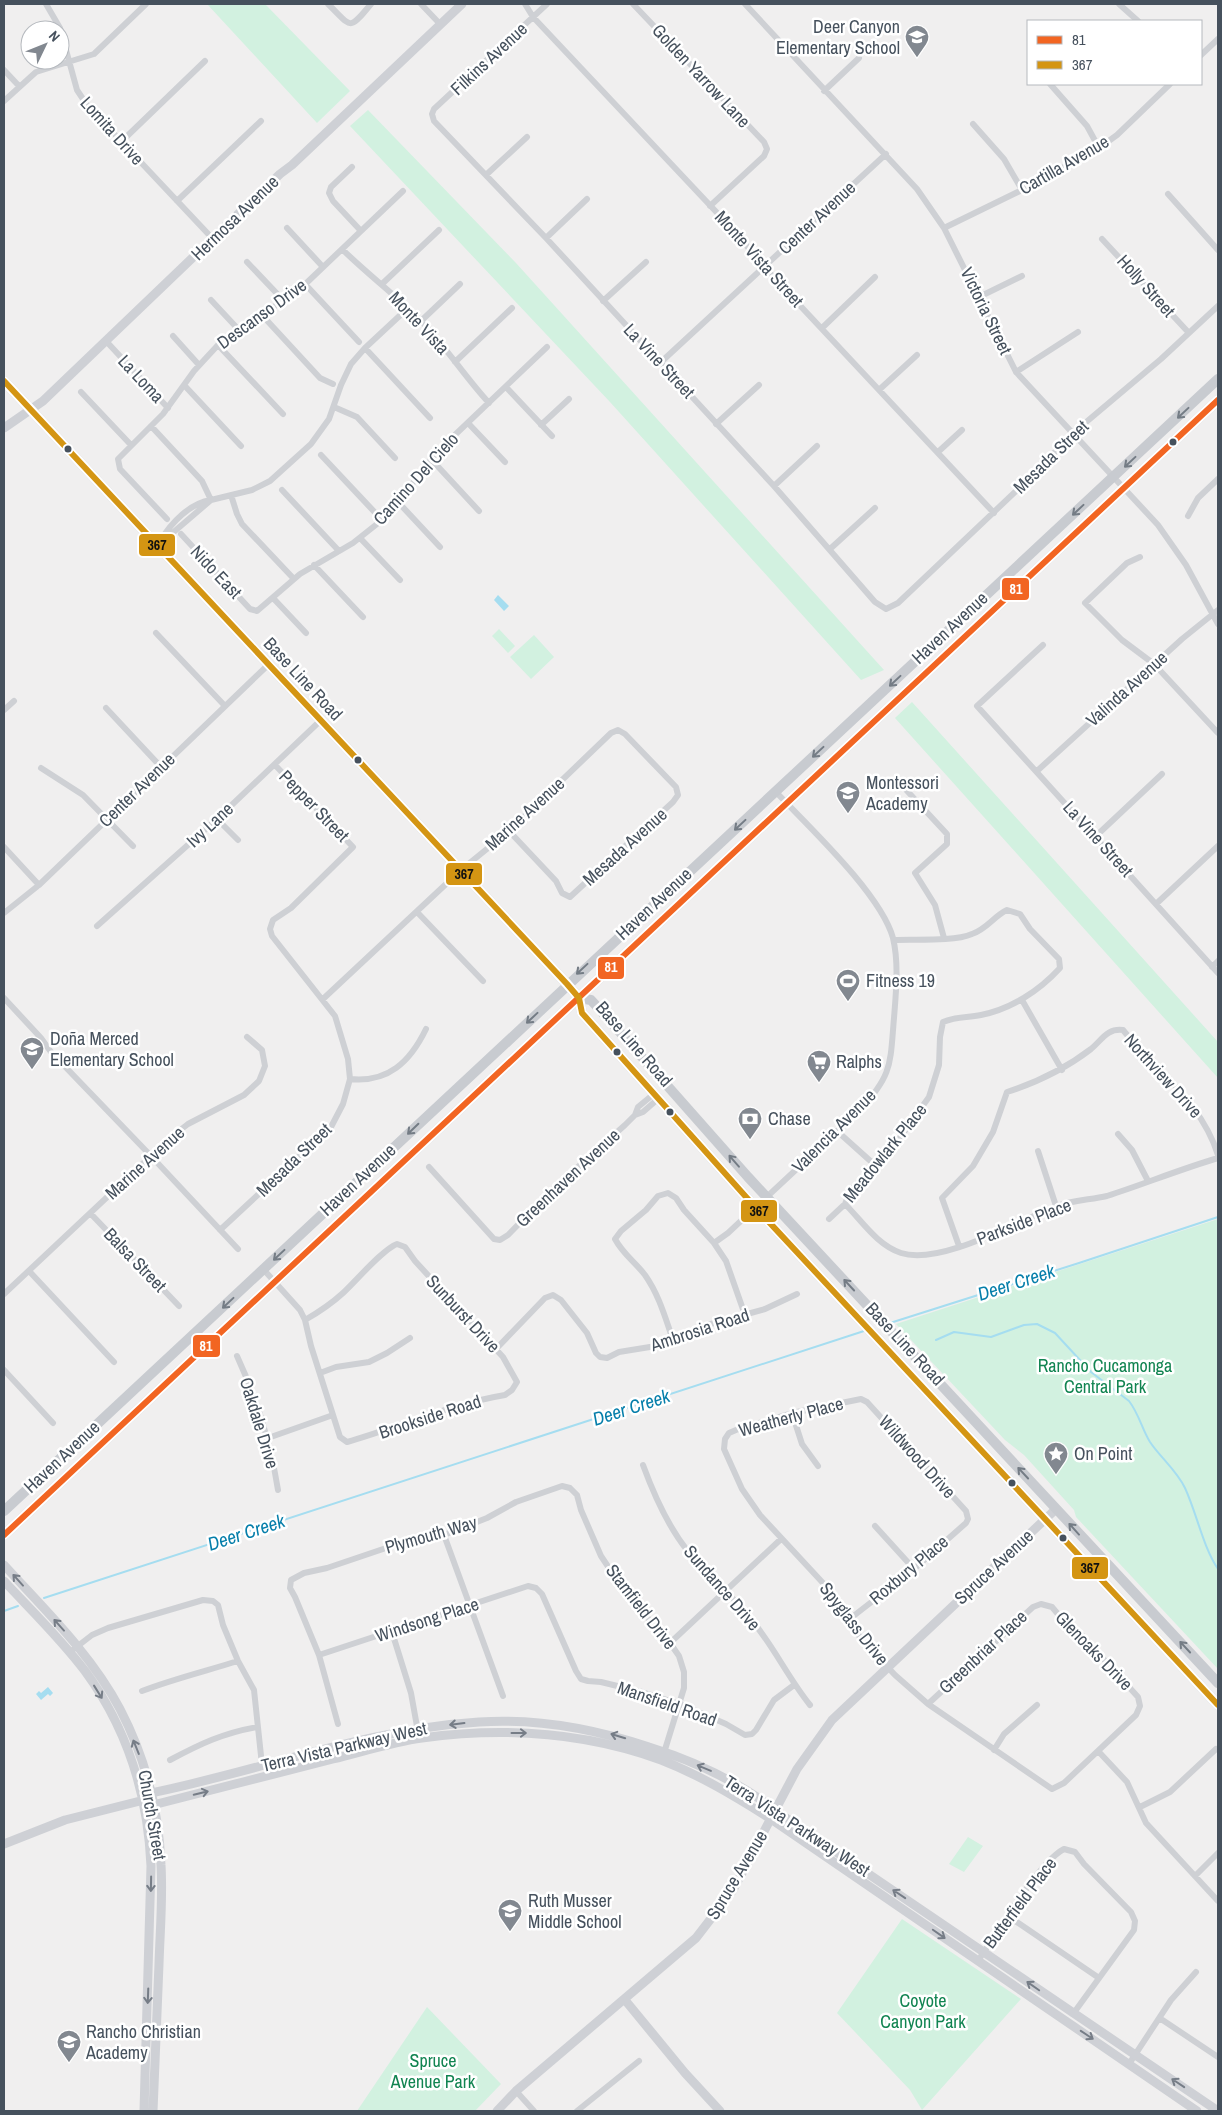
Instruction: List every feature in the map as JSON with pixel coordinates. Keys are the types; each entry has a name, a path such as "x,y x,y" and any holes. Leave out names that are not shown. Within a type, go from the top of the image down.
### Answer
{"main road":[{"name":"Haven Avenue","path":"4,1511 1218,379"},
{"name":"Base Line Road","path":"4,381 159,541 268,665 567,984 579,998 582,1013 755,1207 1218,1705"},
{"name":"Haven Avenue","path":"4,1535 1218,400"},
{"name":"Base Line Road","path":"579,998 591,1000 612,1022 766,1197 1218,1683"}],"street":[{"name":"Lomita Drive","path":"46,4 55,20"},
{"path":"70,61 94,54 146,4"},
{"path":"328,4 348,24 356,22 371,4"},
{"path":"421,4 440,24"},
{"name":"Hermosa Avenue","path":"4,428 43,401 212,238 462,4"},
{"name":"Monte Vista Street","path":"525,4 533,17 994,513"},
{"name":"Filkins Avenue","path":"432,114 434,109 547,4"},
{"name":"Golden Yarrow Lane","path":"633,4 764,142 767,149 764,156 710,206"},
{"name":"Victoria Street","path":"745,4 824,91 918,189 944,228 1016,372 1072,434 1144,508 1171,542 1215,612 1218,624"},
{"path":"1119,4 1137,20"},
{"path":"1202,54 1218,39"},
{"path":"824,91 859,58"},
{"path":"121,142 205,61"},
{"name":"Lomita Drive","path":"70,68 77,90 87,105 212,238"},
{"path":"4,70 19,86"},
{"path":"4,101 36,72 42,70"},
{"path":"1051,85 1086,126 1099,148"},
{"name":"Cartilla Avenue","path":"944,228 1022,190 1099,148 1116,135 1169,85"},
{"name":"La Vine Street","path":"432,114 434,121 487,174 774,486 875,602 886,609"},
{"path":"177,201 261,121"},
{"path":"973,124 1004,159 1022,190"},
{"path":"487,174 527,137"},
{"name":"Center Avenue","path":"660,363 886,154"},
{"path":"352,167 331,187 329,193 333,201 361,231"},
{"name":"Descanso Drive","path":"167,520 120,469 118,459 168,408 199,365 218,345 238,329 284,301 305,284 403,191"},
{"path":"1168,194 1218,250"},
{"path":"546,238 588,199"},
{"path":"287,228 323,267"},
{"path":"382,284 440,230"},
{"name":"Holly Street","path":"1102,239 1189,334"},
{"name":"Monte Vista","path":"342,249 421,321 489,403"},
{"path":"248,262 284,301"},
{"path":"604,301 646,262"},
{"path":"979,297 1022,276"},
{"path":"822,328 875,277"},
{"path":"305,284 359,342"},
{"path":"421,321 460,284"},
{"path":"211,300 238,329"},
{"name":"Mesada Street","path":"886,609 898,603 994,513 1072,434 1189,334 1218,306"},
{"path":"159,541 165,530 188,510 201,502 252,490 275,477 318,436 326,425 347,370 365,348 408,308"},
{"path":"455,362 512,308"},
{"path":"261,314 322,380 333,384"},
{"path":"1016,372 1078,332"},
{"path":"173,336 199,365"},
{"name":"La Loma","path":"106,341 168,408"},
{"path":"218,345 283,414"},
{"name":"Camino Del Cielo","path":"250,609 258,611 294,579 360,538 382,520 431,459 548,347"},
{"path":"365,348 430,418"},
{"path":"880,389 917,355"},
{"path":"184,385 241,446"},
{"path":"716,424 759,385"},
{"path":"506,387 552,436"},
{"path":"81,392 131,445"},
{"path":"541,425 568,399"},
{"path":"334,407 357,418 395,458"},
{"path":"468,423 505,462"},
{"path":"151,426 199,478 211,500"},
{"path":"938,452 962,430"},
{"path":"774,486 818,446"},
{"path":"321,455 382,520"},
{"path":"431,459 479,512"},
{"path":"1188,516 1198,498 1218,479"},
{"path":"282,490 339,552"},
{"path":"231,495 242,524 294,579"},
{"path":"159,541 169,536 211,500"},
{"path":"398,502 440,546"},
{"path":"830,549 875,508"},
{"name":"Nido East","path":"181,534 250,609"},
{"path":"360,538 400,580"},
{"path":"1140,557 1127,563 1085,603 1122,640 1154,664 1218,732"},
{"path":"314,565 363,617"},
{"path":"273,598 306,633"},
{"name":"Valinda Avenue","path":"1037,771 1154,664 1215,612"},
{"path":"156,633 224,706"},
{"name":"La Vine Street","path":"1043,645 977,706 1218,973"},
{"name":"Center Avenue","path":"4,913 39,885 268,665"},
{"path":"4,710 14,701"},
{"path":"106,708 161,766"},
{"name":"Ivy Lane","path":"98,926 217,819 320,721"},
{"name":"Marine Avenue","path":"323,999 461,870 509,831 611,733 618,730 626,734 676,787 678,796"},
{"name":"Pepper Street","path":"275,765 353,847 291,908 273,920 270,929 272,936 323,999"},
{"path":"41,768 83,794 133,846"},
{"path":"1096,836 1162,774"},
{"path":"897,780 947,834 947,844 915,873 935,905 944,938"},
{"name":"Valencia Avenue","path":"714,1243 728,1233 876,1092 886,1077 890,1063 895,1004 896,956 894,940 889,926 871,898 842,862 776,792"},
{"name":"Mesada Avenue","path":"509,831 556,881 562,893 570,897 678,796"},
{"path":"217,819 238,840"},
{"path":"1156,904 1218,846"},
{"path":"4,847 39,885"},
{"path":"894,940 971,935 991,923 999,914 1007,910 1020,914 1030,929 1059,959 1060,968 1049,980 1022,1000 1062,1070 1044,1079 1007,1092 993,1132 973,1166 942,1198 959,1246"},
{"path":"417,912 483,981"},
{"path":"1212,967 1218,962"},
{"path":"4,998 42,1038 51,1052 238,1249"},
{"path":"323,999 339,1026 348,1059 350,1079 367,1081 388,1074 416,1048 426,1029"},
{"name":"Meadowlark Place","path":"829,1219 845,1204 850,1191 876,1166 915,1119 929,1097 940,1065 940,1037 943,1022 954,1017 979,1016 1001,1010 1022,1000"},
{"name":"Northview Drive","path":"1062,1070 1092,1048 1109,1032 1115,1029 1123,1030 1133,1044 1188,1100 1206,1125 1218,1156"},
{"name":"Marine Avenue","path":"4,1294 151,1156 188,1124 244,1094 259,1081 264,1066 262,1050 247,1037"},
{"name":"Mesada Street","path":"220,1230 331,1127 343,1104 350,1079"},
{"name":"Greenhaven Avenue","path":"429,1167 494,1239 500,1240 508,1236 551,1191 635,1115 638,1107 657,1096"},
{"path":"837,1131 876,1166"},
{"path":"1118,1134 1132,1150 1148,1181"},
{"path":"1038,1151 1056,1206"},
{"name":"Parkside Place","path":"845,1204 886,1246 902,1254 919,1256 940,1253 1001,1232 1056,1206 1106,1196 1218,1156"},
{"path":"673,1340 660,1301 636,1265 622,1252 615,1240 621,1231 646,1210 658,1196 668,1193 676,1198 684,1210 714,1243 726,1261 745,1315"},
{"name":"Balsa Street","path":"91,1214 179,1306"},
{"name":"Sunburst Drive","path":"305,1320 324,1309 377,1261 388,1247 397,1244 405,1247 415,1262 503,1357 517,1382 512,1390"},
{"path":"264,1270 300,1310 305,1320 333,1416 268,1438"},
{"path":"29,1271 114,1362"},
{"name":"Ambrosia Road","path":"496,1349 545,1298 554,1295 561,1300 587,1333 596,1354 600,1357 608,1358 619,1352 656,1346 707,1325 766,1309 798,1294"},
{"path":"320,1373 336,1367 369,1362 410,1338"},
{"name":"Oakdale Drive","path":"237,1356 247,1377 268,1438 278,1490"},
{"path":"4,1370 53,1423"},
{"name":"Brookside Road","path":"333,1416 340,1438 347,1442 387,1431 447,1409 505,1395 512,1390"},
{"name":"Weatherly Place","path":"725,1439 736,1430 792,1413 861,1399"},
{"name":"Wildwood Drive","path":"861,1399 867,1402 966,1511 968,1519"},
{"path":"792,1413 802,1444 818,1466"},
{"name":"Spyglass Drive","path":"725,1439 724,1449 726,1457 742,1488 760,1515 819,1579 862,1640 887,1667 928,1704 1052,1788 1064,1783 1099,1752"},
{"name":"Sundance Drive","path":"643,1466 668,1521 687,1549 764,1636 794,1685 810,1705"},
{"name":"Plymouth Way","path":"319,1655 290,1588 291,1580 304,1573 327,1568 389,1547 444,1535 487,1518 516,1502 562,1486 570,1488"},
{"name":"Stamfield Drive","path":"570,1488 577,1495 581,1510 602,1556 612,1572 627,1595 670,1643 679,1656 684,1672 684,1688 663,1756"},
{"name":"Spruce Avenue","path":"497,2111 516,2091 682,1951 710,1922 733,1890 797,1769 819,1736 845,1706 1056,1509"},
{"name":"Roxbury Place","path":"848,1620 914,1568 966,1523 968,1519"},
{"path":"875,1526 914,1568"},
{"path":"444,1535 503,1696"},
{"path":"670,1643 782,1539"},
{"name":"Church Street","path":"4,1564 78,1646 102,1679 120,1709 148,1779 160,1840 162,1874 154,2111"},
{"name":"Church Street","path":"4,1581 70,1652 100,1693 114,1719 134,1767 144,1800 151,1866 144,2111"},
{"name":"Windsong Place","path":"319,1655 528,1586 536,1588 542,1594 581,1679"},
{"path":"70,1652 92,1635 108,1628 204,1600 213,1601 218,1604 223,1625 238,1661 254,1690 262,1765"},
{"name":"Greenbriar Place","path":"928,1704 1032,1607 1041,1604"},
{"name":"Glenoaks Drive","path":"1041,1604 1052,1607 1062,1620 1079,1632 1138,1697 1140,1706 1136,1715 1099,1752"},
{"path":"392,1632 411,1693 419,1734"},
{"path":"319,1655 338,1724"},
{"path":"142,1691 167,1681 187,1677 238,1661"},
{"name":"Mansfield Road","path":"581,1679 642,1692 680,1704 726,1724 745,1735 752,1734 756,1730 774,1700 794,1685"},
{"path":"994,1750 1004,1734 1037,1705"},
{"path":"170,1760 208,1740 230,1732 257,1727"},
{"name":"Terra Vista Parkway West","path":"151,1793 390,1734 536,1733 663,1756 717,1774 775,1810 1218,2111"},
{"name":"Terra Vista Parkway West","path":"153,1805 419,1734"},
{"path":"1140,1807 1170,1792 1216,1749"},
{"path":"1099,1752 1127,1782 1146,1823 1218,1901"},
{"name":"Terra Vista Parkway West","path":"663,1756 771,1819 1197,2111"},
{"path":"4,1844 65,1820 144,1800 151,1793"},
{"path":"144,1800 153,1805"},
{"name":"Butterfield Place","path":"978,1960 1050,1860 1064,1849 1076,1852 1091,1872 1131,1912 1135,1920 1134,1930 1099,1978"},
{"path":"1195,1876 1218,1853"},
{"path":"1008,1916 1099,1978 1073,2014"},
{"path":"1129,2064 1172,2000 1196,1972"},
{"path":"624,2000 696,2086 720,2111"},
{"path":"1161,2019 1218,2057"},
{"path":"577,2111 639,2060"},
{"path":"516,2091 534,2111"},
{"path":"584,2106 589,2111"}],"green space":[{"path":"207,4 265,4 350,91 317,123"},
{"path":"368,110 516,263 884,670 861,680 610,402 350,126"},
{"path":"499,629 515,646 508,653 492,636"},
{"path":"534,635 554,657 531,679 510,657"},
{"path":"912,702 1218,1042 1218,1078 895,718"},
{"name":"Rancho Cucamonga Central Park","path":"1218,1219 1218,1669 1076,1517 1074,1510 1024,1455 1005,1440 896,1324"},
{"path":"968,1837 983,1846 964,1872 949,1864"},
{"name":"Coyote Canyon Park","path":"902,1919 1021,1999 922,2110 910,2090 837,2013"},
{"name":"Spruce Avenue Park","path":"427,2007 501,2084 475,2111 357,2111"}],"water":[{"path":"498,595 509,606 504,611 494,600"},
{"path":"48,1687 53,1693 50,1696 48,1694 41,1700 36,1694 39,1691 41,1693"}],"waterway":[{"name":"Deer Creek","path":"890,1323 1218,1217"},
{"path":"936,1340 954,1332 991,1337 1024,1325 1037,1324 1055,1333 1091,1372 1129,1401 1150,1442 1178,1476 1185,1488 1208,1551 1218,1569"},
{"name":"Deer Creek","path":"44,1598 864,1331"},
{"name":"Deer Creek","path":"4,1611 18,1606"}],"transit line":[{"name":"367","path":"4,381 567,984 579,998 582,1013 755,1207 1218,1705"},
{"name":"81","path":"4,1535 1218,400"}],"place":[{"name":"Deer Canyon Elementary School","path":"917,58"},
{"name":"Montessori Academy","path":"848,814"},
{"name":"Fitness 19","path":"848,1002"},
{"name":"Doña Merced Elementary School","path":"32,1070"},
{"name":"Ralphs","path":"819,1083"},
{"name":"Chase","path":"750,1140"},
{"name":"On Point","path":"1056,1475"},
{"name":"Ruth Musser Middle School","path":"510,1932"},
{"name":"Rancho Christian Academy","path":"69,2063"}]}
